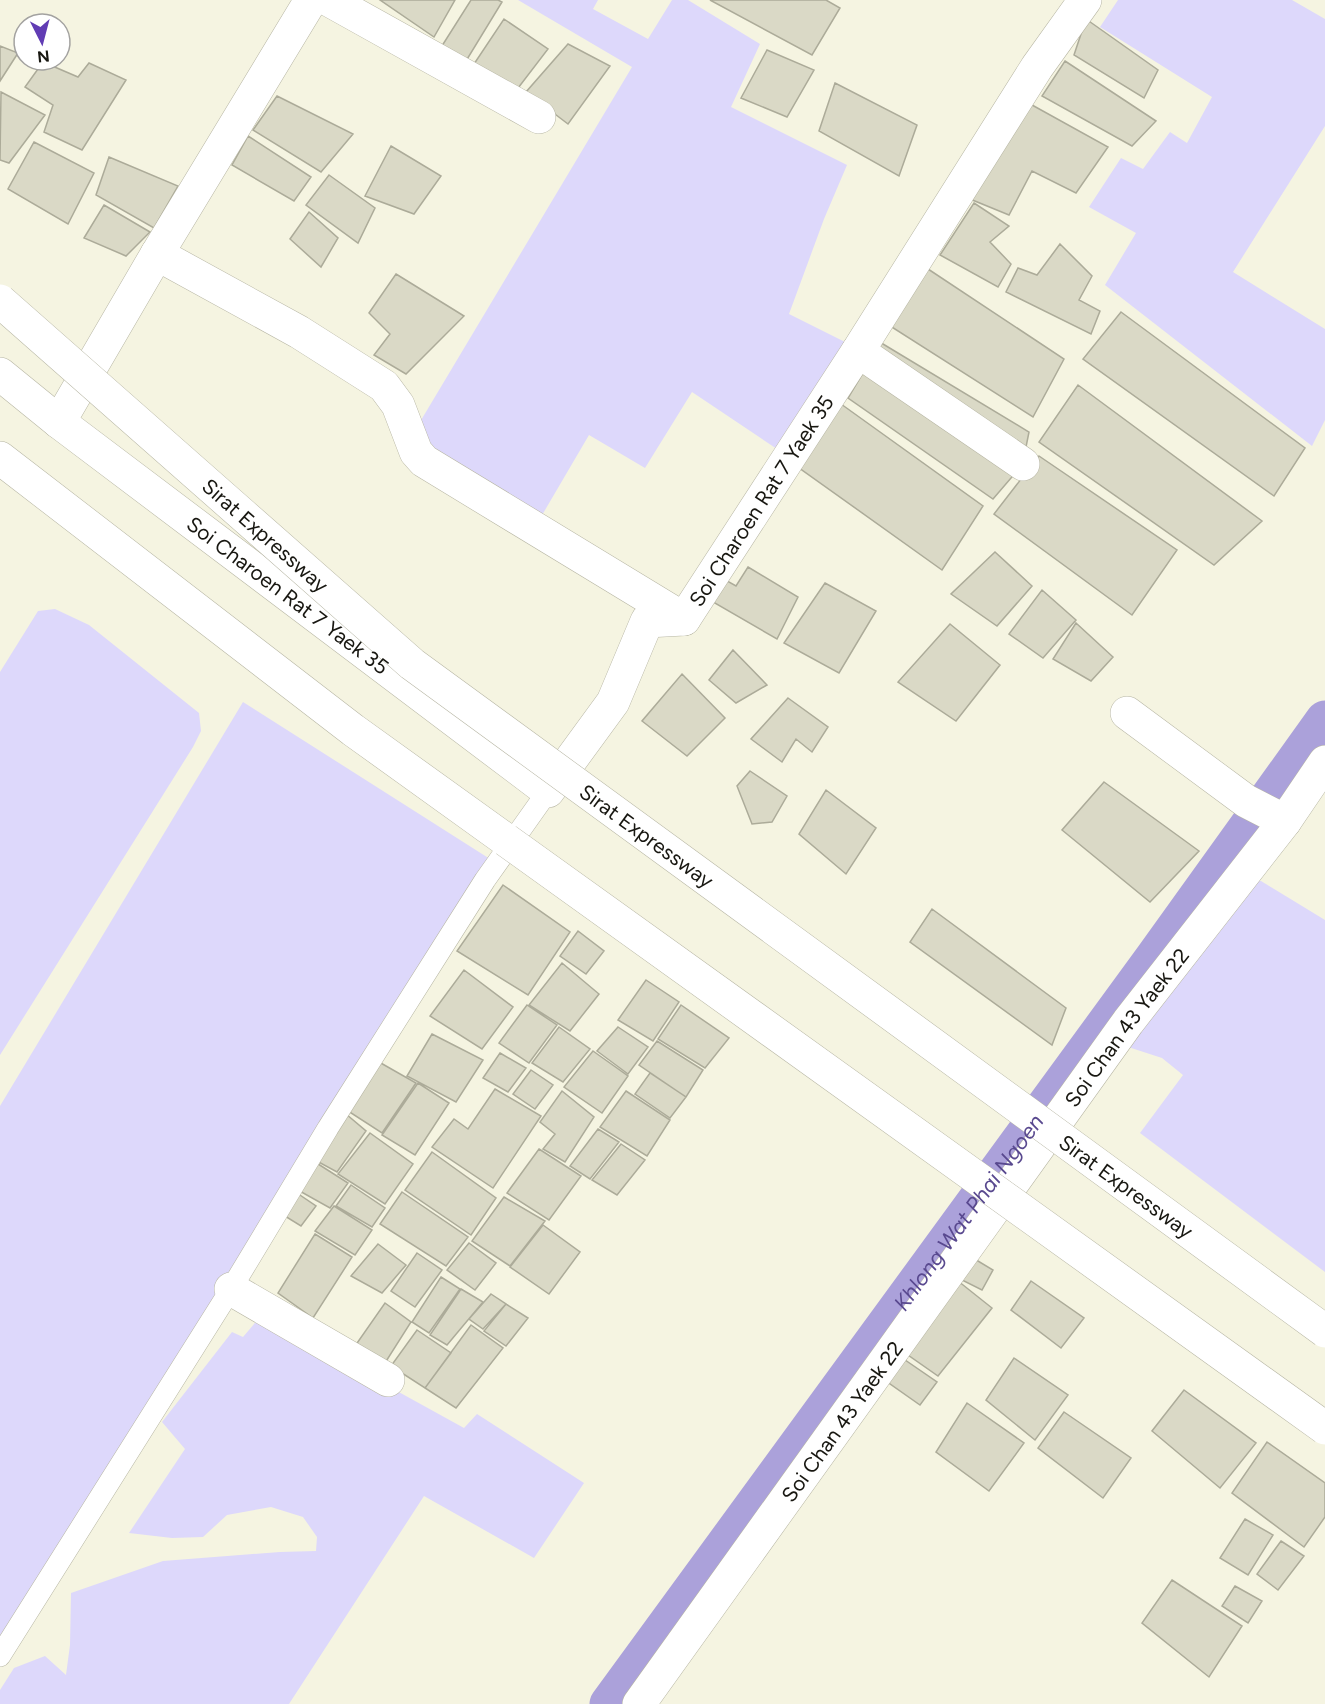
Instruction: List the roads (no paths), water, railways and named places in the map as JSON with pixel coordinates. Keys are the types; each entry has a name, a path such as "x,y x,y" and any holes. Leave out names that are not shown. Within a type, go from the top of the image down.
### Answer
{"main road":[{"path":"59,422 157,254 311,0"},
{"path":"329,0 538,117"},
{"name":"Soi Charoen Rat 7 Yaek 35","path":"0,374 59,422 548,791 613,702 647,621 684,619 858,351 1037,67 1085,0"},
{"path":"157,254 299,332 384,386 398,405 416,452 424,460 684,619"},
{"name":"Sirat Expressway","path":"0,301 412,664 1325,1331"},
{"path":"858,351 1023,464"},
{"path":"0,458 353,730 1325,1428"},
{"path":"0,469 65,508"},
{"path":"1127,712 1246,801 1285,821"},
{"name":"Soi Chan 43 Yaek 22","path":"639,1704 1128,1022 1285,821 1325,762"},
{"path":"231,1289 388,1380"}],"lane":[{"path":"1,1654 485,880 548,791"}],"waterway":[{"name":"Khlong Wat Phai Ngoen","path":"609,1704 1325,720"}]}
